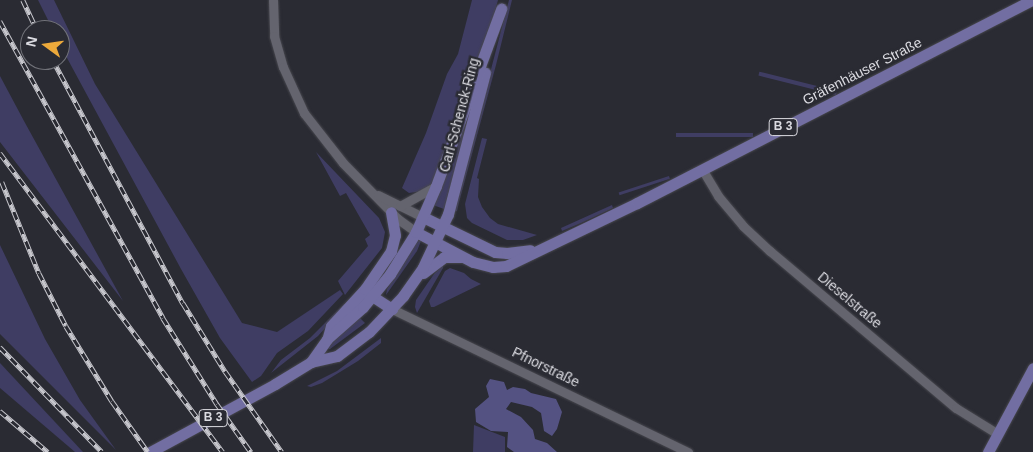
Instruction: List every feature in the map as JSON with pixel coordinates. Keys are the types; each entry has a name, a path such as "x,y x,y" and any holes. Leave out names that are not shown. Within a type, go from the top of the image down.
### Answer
{"main road":[{"name":"Gräfenhäuser Straße","path":"416,232 484,266 499,268 513,263 543,246 621,211 1017,3 1032,0"},
{"name":"Carl-Schenck-Ring","path":"423,218 502,5"},
{"name":"Carl-Schenck-Ring","path":"436,242 443,226 502,5"},
{"path":"327,339 331,326 365,288 391,252 395,235 396,209"},
{"name":"Gräfenhäuser Straße","path":"423,218 443,226 483,247 501,253 514,253 543,246"},
{"name":"B 3","path":"311,362 327,339 372,296 390,274 423,218"},
{"path":"416,278 436,242"},
{"name":"B 3","path":"150,452 275,384 311,362 337,356 369,332 392,309 416,278 444,257 456,255 465,258"},
{"path":"372,296 392,309"},
{"path":"988,452 1033,368"}],"street":[{"path":"273,0 274,36 288,83 298,103 330,148 373,193 396,209 423,218"},
{"name":"Dieselstraße","path":"702,169 718,196 743,226 770,251 956,408 998,434"},
{"path":"396,209 436,186"},
{"path":"396,209 403,224 416,232"},
{"name":"Pfnorstraße","path":"392,309 688,452"}],"shaded area":[{"path":"38,0 54,0 64,20 48,20"},
{"path":"472,0 498,0 488,37 432,183 423,191 409,193 402,188 426,133 447,74 458,54"},
{"path":"509,0 512,0 496,65 457,211 454,212"},
{"path":"70,33 95,84 242,323 277,332 340,290 343,294 308,331 277,353 261,376 252,382 220,338 70,64"},
{"path":"759,72 837,91 836,95 758,76"},
{"path":"0,76 24,121 123,301 0,142"},
{"path":"467,114 470,115 444,209 433,205"},
{"path":"676,133 753,133 753,137 676,137"},
{"path":"482,138 487,139 477,178 479,179 478,197 482,207 490,218 498,224 537,235 523,240 507,240 472,223 467,218 465,204"},
{"path":"316,152 379,218 385,232 382,248 345,295 338,281 368,246 365,239 370,235 346,193 340,196"},
{"path":"669,176 670,179 620,195 619,192"},
{"path":"612,205 613,208 562,231 561,228"},
{"path":"417,241 421,241 417,251 386,295 387,289"},
{"path":"0,245 45,339 80,400 116,450 0,334"},
{"path":"443,265 417,313 415,307 416,300 434,274"},
{"path":"450,268 464,273 481,284 431,307 429,301 445,271"},
{"path":"344,304 346,305 318,336 271,373 281,360 310,338"},
{"path":"359,317 365,323 330,349 326,349"},
{"path":"381,338 381,343 358,361 322,383 311,387 307,386 337,371"},
{"path":"0,363 83,452 75,452 0,388"},
{"path":"490,379 504,382 507,390 513,387 525,389 531,393 556,399 562,412 557,429 552,436 544,431 541,413 532,407 511,402 506,409 521,417 533,430 535,439 547,443 557,452 514,452 507,447 508,432 491,431 476,422 475,409 489,397 486,386"},
{"path":"474,425 505,437 505,452 473,452"}],"railway":[{"path":"23,0 32,20"},
{"path":"0,21 163,318 217,404 251,452"},
{"path":"58,70 183,303 225,371 282,452"},
{"path":"0,153 223,452"},
{"path":"2,182 39,273 66,326 112,401 148,452"},
{"path":"0,347 102,452"},
{"path":"0,411 48,452"}]}
